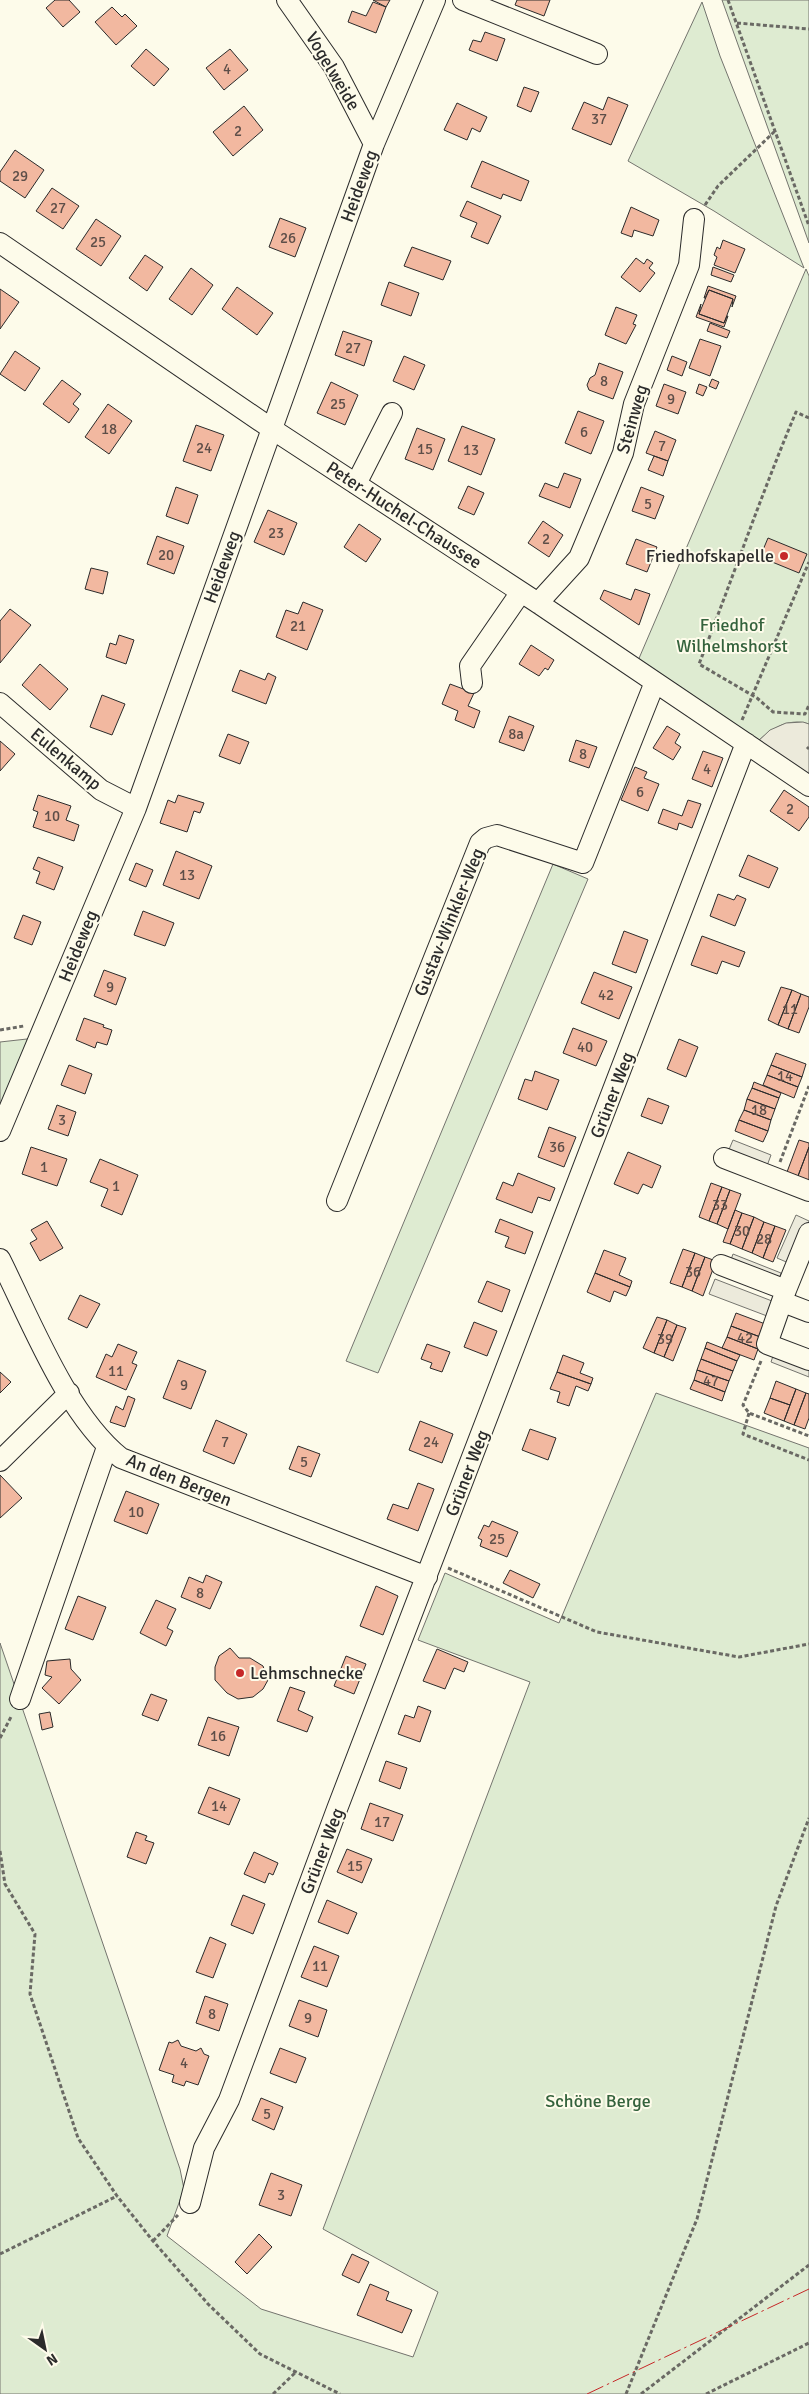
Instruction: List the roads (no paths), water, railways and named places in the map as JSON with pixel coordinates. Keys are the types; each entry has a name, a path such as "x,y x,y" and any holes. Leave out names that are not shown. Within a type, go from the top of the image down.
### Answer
{"street":[{"name":"Vogelweide","path":"287,0 334,67 374,144"},
{"name":"Heideweg","path":"0,1132 136,808 374,144 435,0"},
{"path":"463,0 597,54"},
{"name":"Steinweg","path":"538,603 579,558 623,453 634,404 689,265 694,219"},
{"name":"Peter-Huchel-Chaussee","path":"0,243 272,429 538,603 809,786"},
{"path":"356,484 392,413"},
{"path":"472,683 470,666 521,592"},
{"name":"Gustav-Winkler-Weg","path":"337,1201 480,843 486,838 497,835 583,864 655,682"},
{"name":"Eulenkamp","path":"0,703 102,790 136,808"},
{"name":"Grüner Weg","path":"190,2203 204,2148 229,2100 430,1570 741,739"},
{"path":"724,1158 809,1192"},
{"path":"809,1233 767,1344 809,1360"},
{"name":"An den Bergen","path":"0,1259 59,1379 107,1446 121,1458 430,1570"},
{"path":"721,1265 784,1296 809,1312"},
{"path":"0,1461 69,1393"},
{"path":"20,1699 107,1446"}],"place":[{"name":"Friedhofskapelle","path":"784,556"},
{"name":"Lehmschnecke","path":"240,1673"}],"park label":[{"name":"Friedhof Wilhelmshorst","path":"732,635"},
{"name":"Schöne Berge","path":"598,2101"}]}
